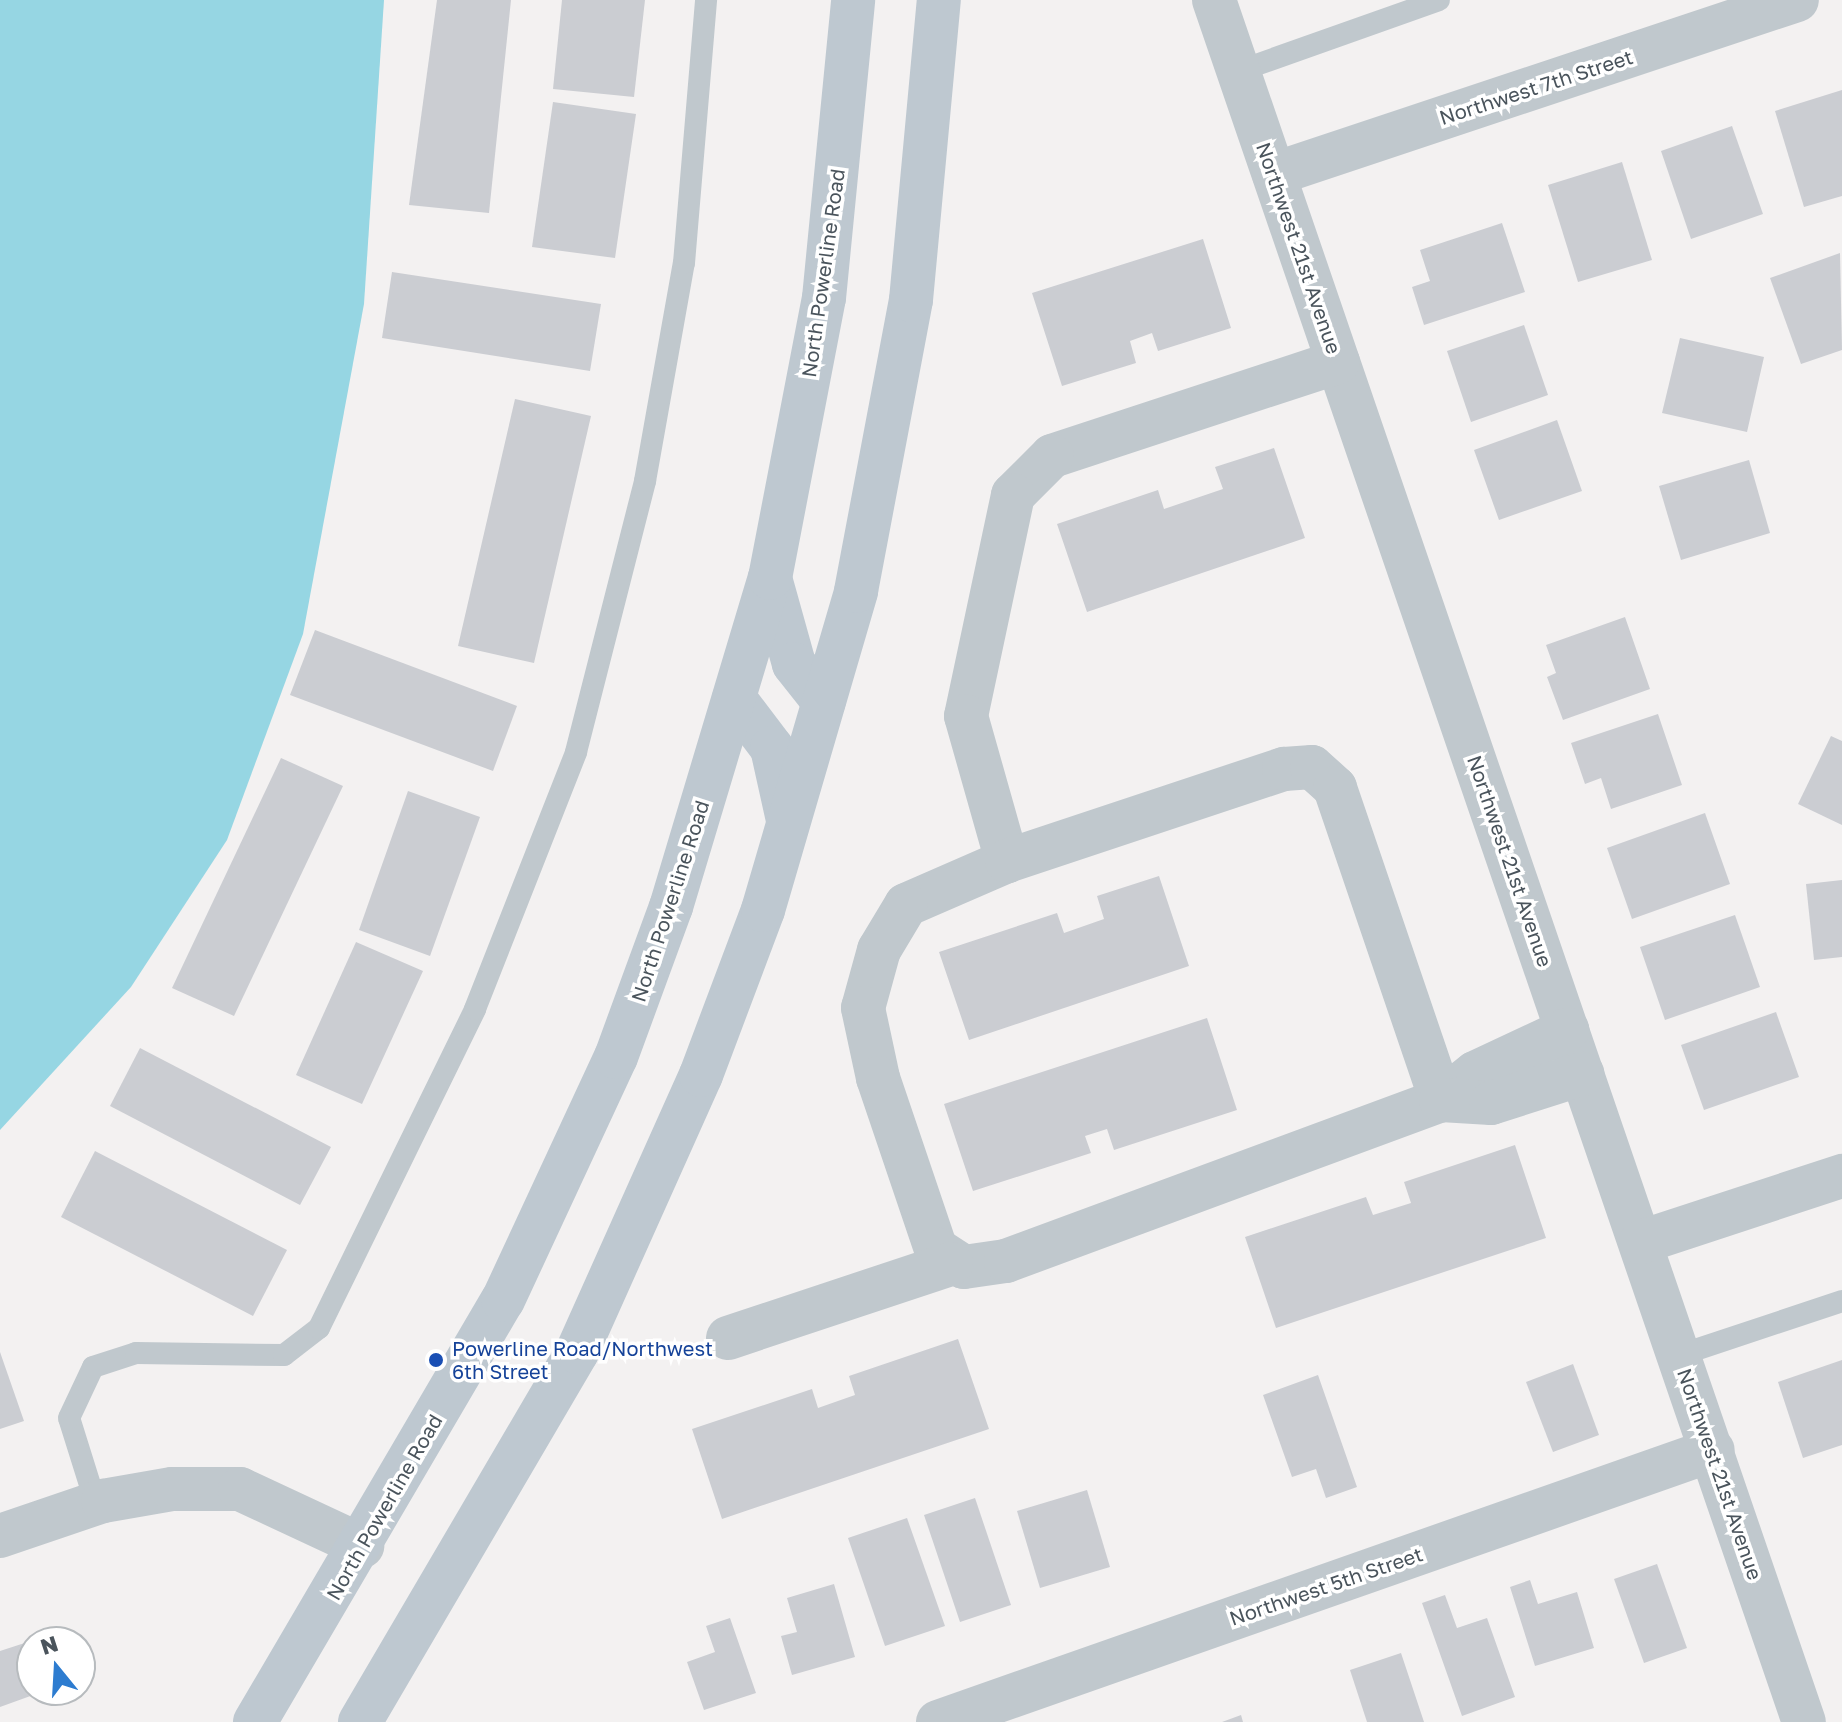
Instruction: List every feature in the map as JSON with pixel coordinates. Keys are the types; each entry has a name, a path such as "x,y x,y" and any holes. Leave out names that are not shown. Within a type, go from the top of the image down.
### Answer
{"main road":[{"name":"North Powerline Road","path":"255,1722 362,1546 503,1300 616,1057 734,698 770,578 824,298 853,0"},
{"path":"360,1722 577,1352 701,1075 789,823 856,591 911,300 939,0"},
{"path":"770,578 794,664 824,702"},
{"path":"734,698 772,748 789,823"}],"street":[{"name":"Northwest 21st Avenue","path":"1214,0 1804,1722"},
{"name":"Northwest 7th Street","path":"1274,174 1797,0"},
{"path":"1007,861 966,716 1005,513 1021,480 1052,456 1338,362"},
{"path":"951,1264 936,1249 921,1206 864,1032 863,1008 879,950 906,905 1007,861 1284,769 1312,767 1335,788 1441,1100"},
{"path":"728,1338 951,1264 1006,1261 1441,1100 1475,1073 1567,1030"},
{"path":"1441,1100 1491,1103 1582,1074"},
{"path":"1641,1242 1842,1176"},
{"name":"Northwest 5th Street","path":"938,1722 1713,1450"},
{"path":"0,1536 96,1504 172,1489 240,1489 362,1546"}],"lane":[{"path":"96,1504 69,1418 75,1396 107,1359 284,1355 319,1328 475,1009 576,752 645,481 684,263 706,0"},
{"path":"1239,71 1439,0"},
{"path":"1680,1355 1842,1301"}],"water":[{"path":"0,0 384,0 364,304 303,634 227,840 131,987 0,1130"}],"building":[{"path":"437,0 511,0 489,213 409,205"},
{"path":"562,0 645,0 634,97 553,89"},
{"path":"1842,90 1842,196 1804,207 1775,111"},
{"path":"553,102 636,114 615,258 532,247"},
{"path":"1732,126 1763,214 1691,239 1661,151"},
{"path":"1622,162 1652,260 1578,282 1548,185"},
{"path":"1502,223 1525,292 1424,325 1412,287 1430,281 1420,250"},
{"path":"1203,239 1231,328 1158,351 1152,333 1130,341 1136,363 1062,386 1032,293"},
{"path":"1840,253 1842,350 1801,364 1770,278"},
{"path":"392,272 601,304 590,371 382,338"},
{"path":"1524,325 1548,395 1471,422 1447,351"},
{"path":"1680,338 1764,357 1747,432 1662,413"},
{"path":"515,399 591,416 534,663 458,646"},
{"path":"1557,420 1582,491 1499,520 1474,450"},
{"path":"1274,448 1305,538 1087,612 1057,524 1158,490 1164,509 1223,489 1215,467"},
{"path":"1749,460 1770,533 1681,560 1659,486"},
{"path":"1625,617 1650,689 1563,720 1547,677 1556,673 1546,645"},
{"path":"315,630 517,706 493,771 290,695"},
{"path":"1658,714 1682,785 1611,809 1601,778 1585,784 1571,743"},
{"path":"1831,736 1842,741 1842,825 1798,804"},
{"path":"281,758 343,786 234,1016 172,988"},
{"path":"408,791 480,817 430,956 359,930"},
{"path":"1705,813 1730,884 1632,919 1607,848"},
{"path":"1159,876 1189,966 969,1040 939,952 1057,913 1064,933 1104,919 1097,896"},
{"path":"1842,880 1842,957 1814,960 1806,884"},
{"path":"1735,915 1760,987 1665,1020 1640,947"},
{"path":"356,942 423,971 362,1104 296,1075"},
{"path":"1776,1012 1799,1077 1704,1110 1681,1045"},
{"path":"1207,1018 1237,1110 1114,1150 1107,1129 1085,1136 1091,1153 973,1191 944,1104"},
{"path":"140,1048 331,1147 300,1205 110,1106"},
{"path":"1515,1145 1546,1238 1276,1328 1245,1237 1366,1197 1373,1215 1411,1203 1404,1182"},
{"path":"95,1151 287,1250 253,1316 61,1217"},
{"path":"958,1339 989,1429 722,1519 692,1429 812,1389 818,1408 855,1395 849,1376"},
{"path":"0,1352 24,1421 0,1429"},
{"path":"1842,1360 1842,1445 1803,1458 1778,1382"},
{"path":"1573,1364 1599,1435 1553,1452 1526,1382"},
{"path":"1318,1375 1357,1487 1326,1498 1316,1469 1292,1477 1263,1395"},
{"path":"1087,1490 1110,1567 1040,1588 1017,1511"},
{"path":"975,1498 1011,1605 960,1622 924,1515"},
{"path":"907,1518 945,1626 885,1646 848,1538"},
{"path":"1657,1564 1687,1648 1644,1663 1614,1579"},
{"path":"1530,1580 1538,1604 1577,1592 1594,1648 1535,1666 1510,1587"},
{"path":"834,1584 855,1657 792,1675 781,1636 797,1632 787,1598"},
{"path":"1445,1595 1457,1628 1487,1618 1515,1697 1462,1716 1422,1603"},
{"path":"730,1618 756,1693 704,1710 687,1662 715,1652 706,1626"},
{"path":"16,1646 16,1701 0,1707 0,1651"},
{"path":"1401,1653 1424,1722 1367,1722 1350,1670"},
{"path":"1241,1715 1243,1722 1222,1722"}],"place":[{"name":"Powerline Road/Northwest 6th Street","path":"436,1360"}]}
